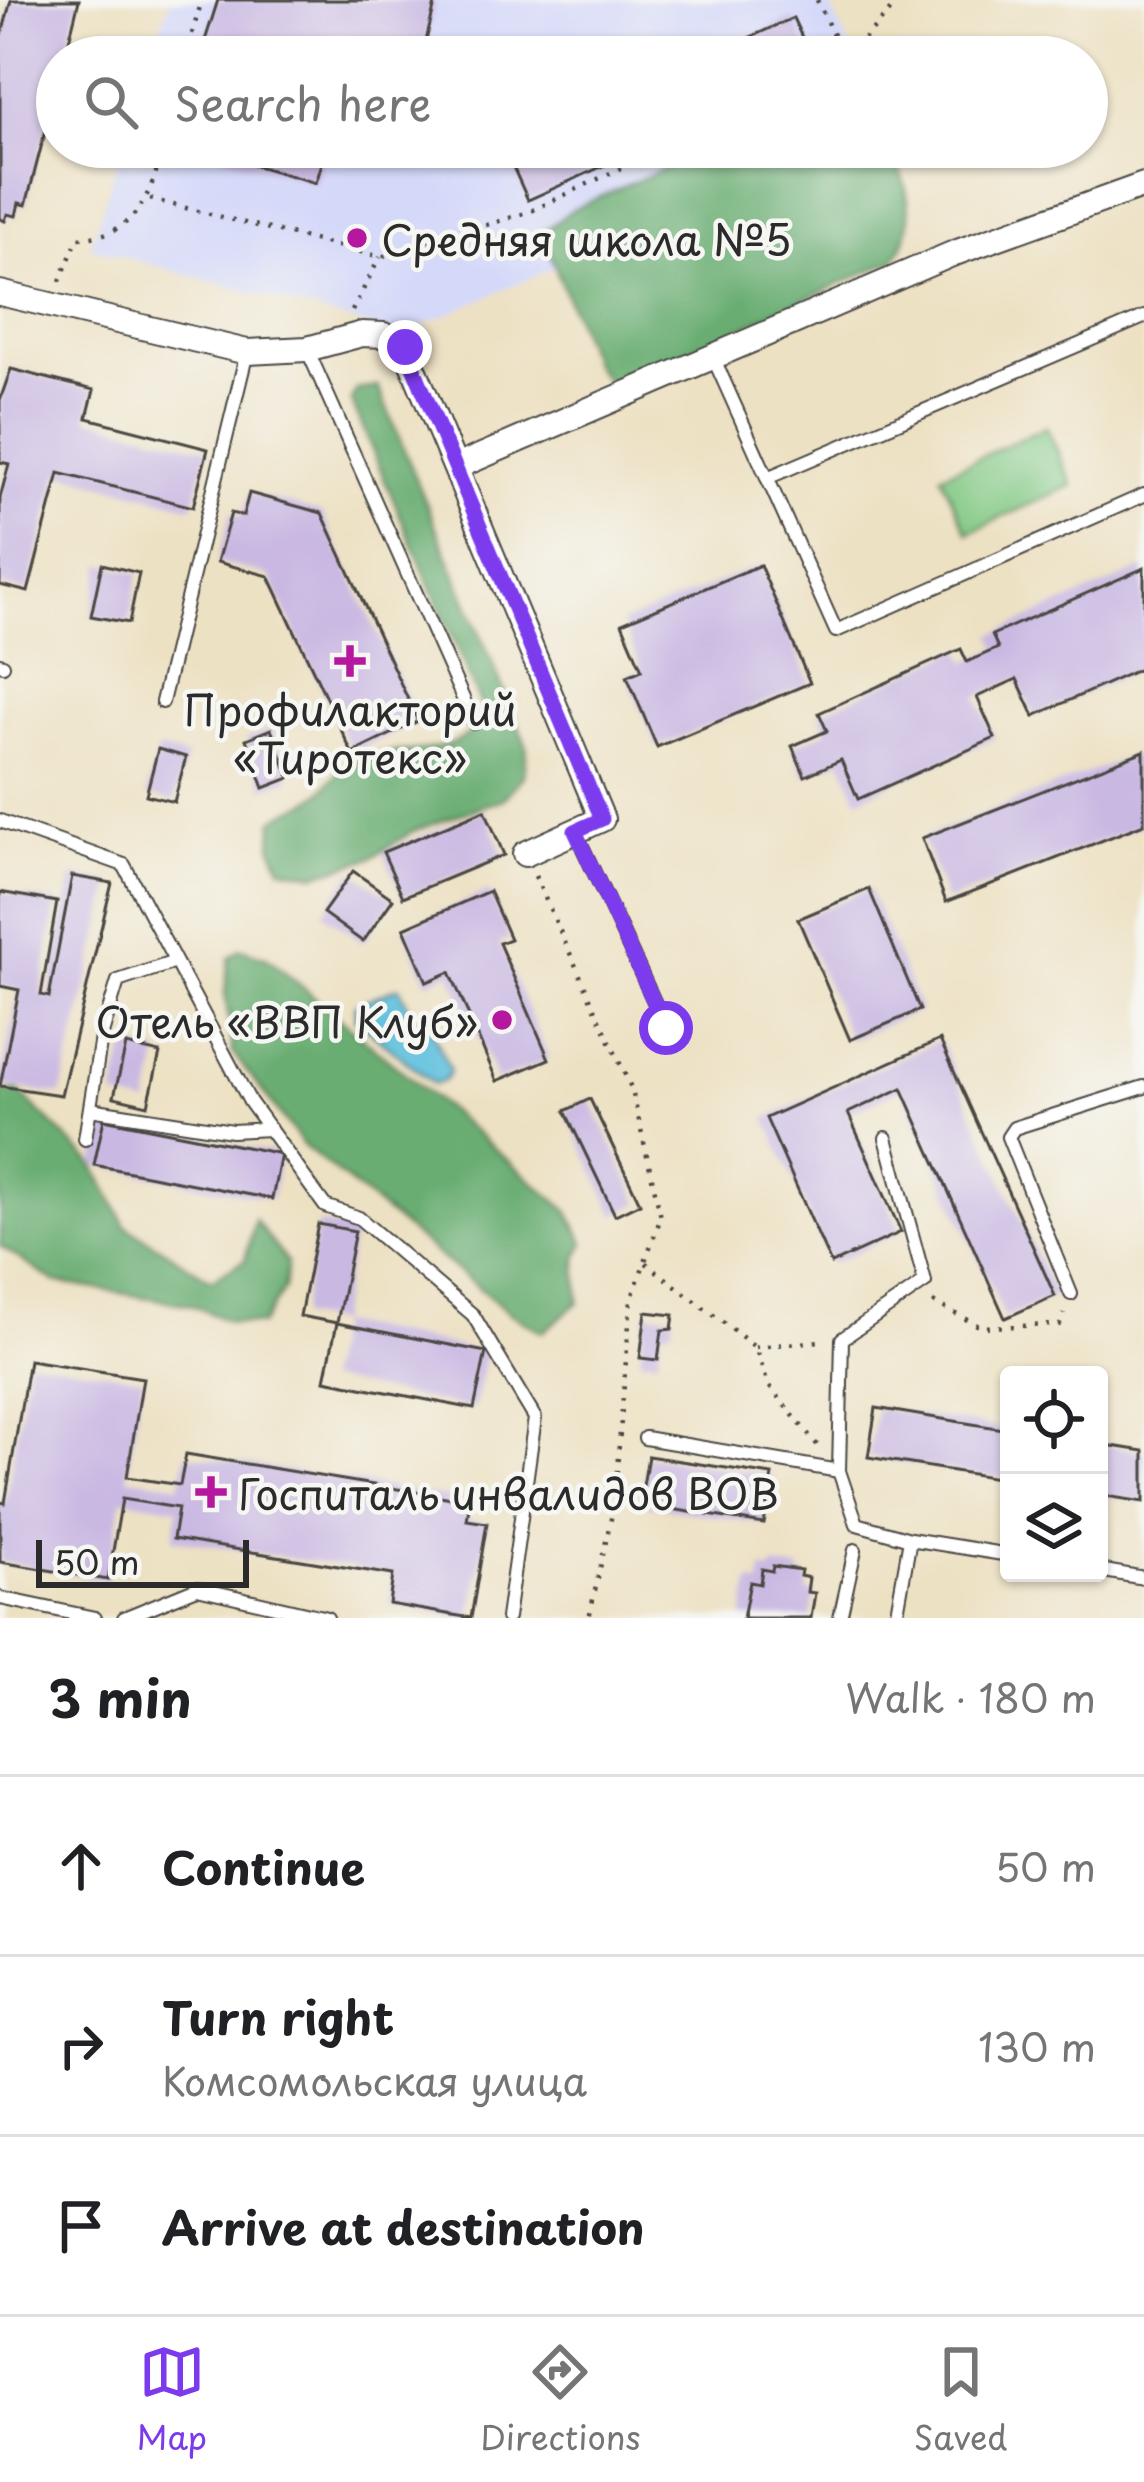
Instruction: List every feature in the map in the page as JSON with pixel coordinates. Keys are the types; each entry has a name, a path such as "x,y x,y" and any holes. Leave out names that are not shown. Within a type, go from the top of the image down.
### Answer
{"street":[{"path":"455,467 952,254 1144,185"},
{"path":"0,293 247,352 307,350 362,334 384,335 405,347 602,819 525,854"}],"lane":[{"path":"767,478 1144,317"},
{"path":"307,350 474,723"},
{"path":"162,701 247,352"},
{"path":"712,358 836,631 1144,495"},
{"path":"0,821 124,865 270,1130 325,1206 359,1217 473,1315 535,1418 507,1618"},
{"path":"575,831 666,1028"},
{"path":"85,1139 101,1036 118,981 175,962"},
{"path":"1071,1294 1008,1137 1014,1128 1144,1087"},
{"path":"90,1109 232,1131 270,1130"},
{"path":"886,1138 925,1282 842,1339 839,1471 857,1524 910,1539 1000,1554"},
{"path":"645,1438 839,1471"},
{"path":"896,1618 910,1539"},
{"path":"840,1618 855,1550"},
{"path":"1108,1572 1144,1578"},
{"path":"124,1618 197,1588 327,1618"},
{"path":"0,1598 95,1618"}],"path":[{"path":"191,36 202,0"},
{"path":"817,0 835,36"},
{"path":"866,36 901,0"},
{"path":"58,286 77,238 105,237 150,199 158,168"},
{"path":"150,199 381,257 529,212 621,168"},
{"path":"348,318 381,257"},
{"path":"525,854 632,1090 661,1217 631,1300 614,1505 590,1618"},
{"path":"646,1263 755,1347 769,1386 839,1471"},
{"path":"912,1291 981,1327 1060,1325 1071,1294"},
{"path":"755,1347 842,1339"}],"shaded area":[{"path":"170,0 828,0 844,36 158,36"},
{"name":"Средняя школа №5","path":"115,168 782,168 400,335 90,247"}],"green space":[{"path":"666,168 897,168 909,219 894,260 610,386 592,362 542,233 573,209"},
{"path":"378,387 527,747 524,775 503,799 413,831 371,858 315,874 281,868 272,845 273,821 314,798 356,761 441,747 472,731 485,715 351,400 357,390"},
{"path":"1046,427 1073,485 968,533 941,475"},
{"path":"241,949 268,958 568,1211 585,1243 577,1257 579,1302 543,1332 511,1314 304,1146 233,1053 225,992 229,958"},
{"path":"18,1091 94,1165 126,1226 211,1280 245,1260 255,1220 287,1263 284,1289 261,1325 230,1322 192,1305 55,1282 0,1246 0,1093"}],"water":[{"path":"399,987 412,1014 430,1026 450,1071 444,1081 434,1084 355,1019 355,1005"}],"building":[{"path":"11,0 79,0 70,36 36,36 36,167 26,205 19,203 16,216 7,214 5,221 0,219 0,42"},
{"path":"218,0 436,0 427,36 206,36"},
{"path":"793,18 801,36 753,36"},
{"path":"264,168 321,168 316,183"},
{"path":"514,168 599,168 528,200"},
{"path":"11,369 94,390 87,418 208,449 193,507 59,473 28,592 0,585 0,498 9,464 0,462 0,400"},
{"name":"Профилакторий «Тиротекс»","path":"249,493 322,513 418,721 352,753 269,576 217,562 231,513 243,516"},
{"path":"102,564 139,573 129,623 91,616"},
{"path":"760,565 810,683 657,747 627,676 642,670 622,623"},
{"path":"1144,568 1144,667 1034,716 1017,679 977,697 995,738 858,799 841,760 805,776 792,746 827,731 819,713 961,649 967,662 998,648 992,635"},
{"path":"271,729 290,778 264,788 246,739"},
{"path":"158,749 186,757 174,802 146,795"},
{"path":"1144,751 1144,824 946,902 922,838"},
{"path":"485,810 504,855 403,897 383,852"},
{"path":"353,871 393,899 363,942 323,913"},
{"path":"72,876 112,883 61,1095 0,1086 19,990 0,986 0,892 57,902 41,995 49,997"},
{"path":"869,889 920,1010 850,1040 798,919"},
{"name":"Отель «ВВП Клуб»","path":"489,891 510,939 499,943 549,1059 497,1081 450,972 427,982 404,928"},
{"path":"940,1040 1055,1296 1005,1318 902,1088 848,1113 901,1232 831,1264 766,1118"},
{"path":"126,1045 160,1053 148,1105 114,1097"},
{"path":"590,1099 640,1203 615,1215 565,1111"},
{"path":"104,1119 281,1154 272,1199 94,1165"},
{"path":"318,1224 355,1231 337,1323 300,1316"},
{"path":"646,1312 674,1315 672,1329 662,1330 658,1360 640,1358"},
{"path":"337,1323 486,1352 474,1409 325,1380"},
{"name":"Госпиталь инвалидов ВОВ","path":"29,1360 143,1378 127,1477 180,1485 186,1454 470,1501 467,1520 487,1523 471,1618 389,1604 393,1575 173,1539 178,1508 122,1499 108,1580 0,1562 0,1502 5,1503"},
{"path":"876,1408 1000,1429 1000,1479 868,1457"},
{"path":"1108,1445 1144,1451 1144,1502 1108,1496"},
{"path":"648,1456 772,1475 764,1524 640,1504"},
{"path":"773,1566 801,1570 800,1576 809,1578 807,1592 815,1593 811,1618 743,1618 750,1582 760,1584 762,1569 772,1571"}],"place":[{"name":"Средняя школа №5","path":"357,238"},
{"name":"Профилакторий «Тиротекс»","path":"350,661"},
{"name":"Отель «ВВП Клуб»","path":"502,1020"},
{"name":"Госпиталь инвалидов ВОВ","path":"211,1492"}],"route":[{"path":"405,347 602,819 575,831 666,1028"}]}
